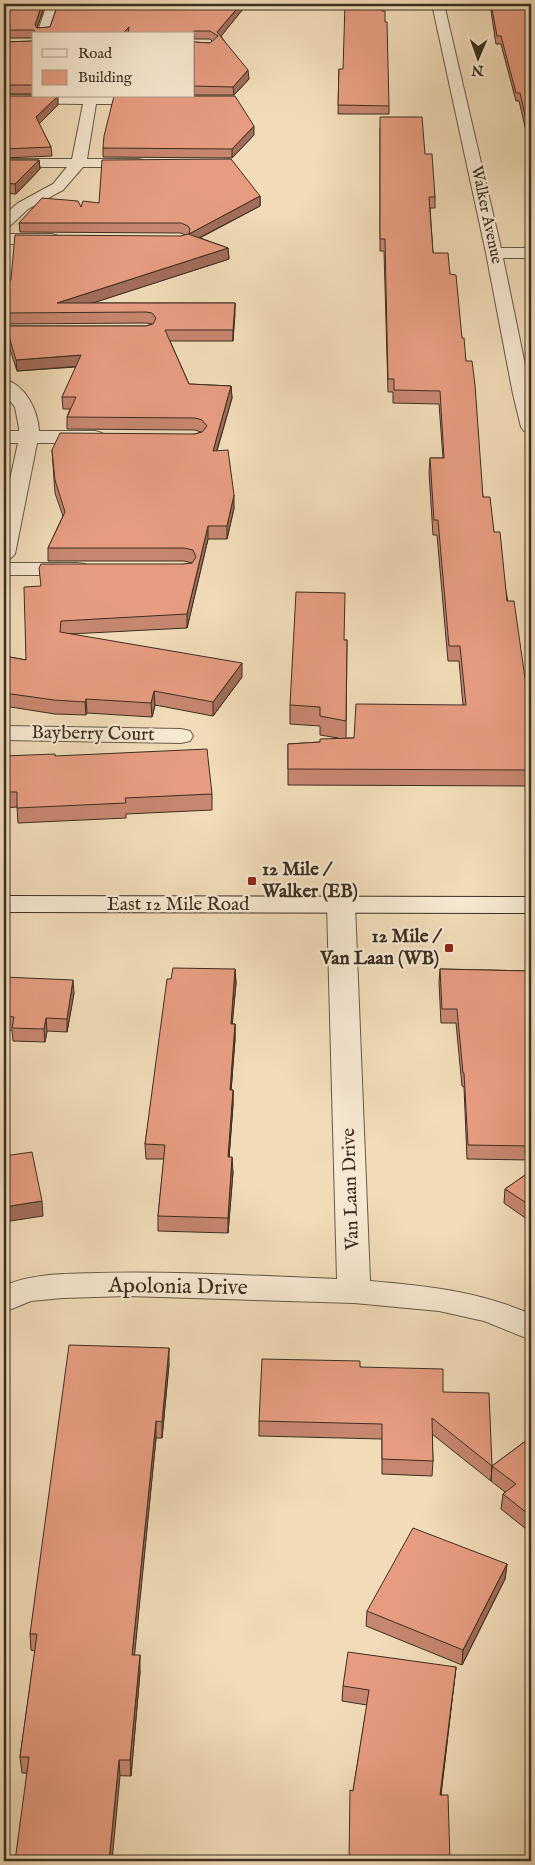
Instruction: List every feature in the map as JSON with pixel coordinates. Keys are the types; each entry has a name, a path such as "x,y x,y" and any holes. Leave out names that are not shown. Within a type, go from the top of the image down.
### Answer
{"street":[{"path":"44,32 53,4"},
{"name":"Walker Avenue","path":"438,4 494,253 522,394 531,427"},
{"path":"4,99 92,98 161,100"},
{"path":"4,223 23,206 58,187 78,163 92,98"},
{"path":"4,163 154,163"},
{"path":"4,239 63,239"},
{"path":"494,253 531,253"},
{"path":"4,385 24,403 30,418 29,436 4,554"},
{"path":"4,437 117,437"},
{"path":"4,569 99,569"},
{"name":"Bayberry Court","path":"4,733 181,736"},
{"name":"East 12 Mile Road","path":"4,904 531,905"},
{"name":"Van Laan Drive","path":"341,905 354,1291"},
{"name":"Apolonia Drive","path":"4,1300 24,1290 128,1284 354,1291"},
{"path":"354,1291 439,1300 492,1311 531,1328"}],"building":[{"path":"4,4 42,4 35,25 37,28 50,27 58,4 241,4 217,32 248,70 233,87 195,86 195,42 210,43 218,36 210,31 128,32 129,27 124,32 4,30"},
{"path":"345,4 381,4 382,11 385,11 385,22 387,22 389,106 338,105 339,69 343,69"},
{"path":"491,4 531,4 531,141 520,93 516,93 501,36 497,36"},
{"path":"32,41 32,85 4,85 4,42"},
{"path":"4,96 56,98 36,117 51,147 4,149"},
{"path":"235,96 254,126 232,149 103,148 114,98"},
{"path":"380,117 422,117 425,154 432,154 435,197 429,197 433,253 448,253 450,274 456,275 462,338 464,338 466,361 472,361 475,385 483,497 490,497 494,532 500,532 507,601 514,601 529,706 531,706 531,770 288,769 288,744 320,742 320,739 354,738 356,704 466,705 460,646 449,646 438,520 434,520 430,458 444,458 440,391 394,390 394,379 388,379 385,239 380,239"},
{"path":"231,159 260,196 189,234 190,229 188,226 181,223 19,223 42,198 78,201 81,207 83,201 99,203 102,160"},
{"path":"4,160 39,160 15,184 4,183"},
{"path":"188,234 228,248 57,303 235,303 233,330 165,330 189,384 231,386 213,451 228,450 234,495 227,526 208,526 187,614 61,621 60,632 242,663 213,702 154,691 151,703 86,699 85,702 54,700 4,693 4,656 26,660 24,587 41,586 39,568 41,564 184,564 192,563 196,557 193,550 184,548 48,548 65,512 55,480 52,450 60,433 195,434 202,432 207,426 202,420 195,418 67,417 76,397 62,397 81,355 16,360 6,326 146,326 153,324 156,318 152,313 146,312 4,313 4,292 11,279 15,235 181,236"},
{"path":"296,592 345,593 344,640 347,640 346,721 320,716 320,707 290,705"},
{"path":"207,749 212,794 125,798 126,803 17,808 17,792 4,792 4,756 55,754 55,756"},
{"path":"173,968 235,969 231,1024 235,1024 230,1090 233,1090 228,1157 232,1157 228,1218 158,1216 165,1145 145,1144 167,979 171,979"},
{"path":"440,969 531,971 531,1073 528,1073 531,1146 468,1145 464,1073 457,1009 442,1009"},
{"path":"4,977 73,980 67,1019 46,1018 44,1029 12,1028 14,1017 4,1016"},
{"path":"32,1152 42,1201 4,1207 4,1156"},
{"path":"531,1171 531,1206 505,1189"},
{"path":"69,1345 169,1348 162,1422 156,1421 132,1655 140,1655 130,1760 119,1760 109,1861 15,1861 29,1757 20,1757 37,1634 30,1634"},
{"path":"262,1359 360,1361 360,1367 443,1369 443,1392 489,1393 492,1466 432,1418 433,1461 382,1459 382,1424 259,1421"},
{"path":"531,1437 531,1512 528,1514 503,1494 516,1484 492,1466"},
{"path":"413,1528 507,1564 463,1650 367,1611"},
{"path":"348,1652 456,1667 440,1795 448,1795 450,1861 349,1861 350,1790 353,1791 369,1690 343,1686"}],"place":[{"name":"12 Mile / Walker (EB)","path":"252,881"},
{"name":"12 Mile / Van Laan (WB)","path":"449,948"}]}
